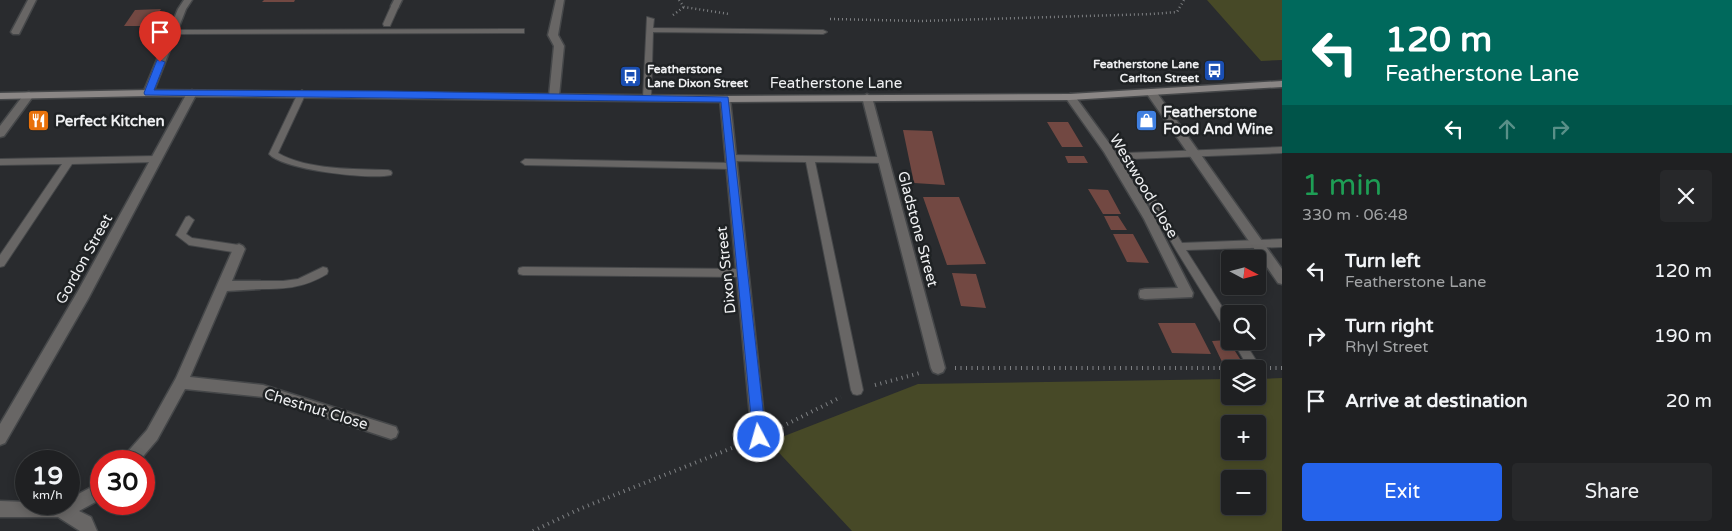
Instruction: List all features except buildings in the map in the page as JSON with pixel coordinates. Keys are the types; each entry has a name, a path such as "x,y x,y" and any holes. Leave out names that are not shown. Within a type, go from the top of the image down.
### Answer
{"main road":[{"name":"Featherstone Lane","path":"0,96 148,93 302,93 725,99 1070,97 1282,84"}],"street":[{"path":"16,32 32,0"},
{"path":"148,93 188,0"},
{"path":"554,96 559,46 553,35 560,0"},
{"path":"1151,92 1282,279"},
{"name":"Gordon Street","path":"0,438 83,295 192,93"},
{"path":"0,132 29,96"},
{"name":"Westwood Close","path":"1070,97 1108,150 1149,218 1187,293 1145,294"},
{"name":"Gladstone Street","path":"867,98 938,368"},
{"name":"Dixon Street","path":"725,99 759,437"},
{"path":"139,450 152,435 181,382 239,248"},
{"path":"223,286 255,286"},
{"name":"Chestnut Close","path":"181,382 263,391 390,432"},
{"path":"0,509 15,509"},
{"path":"70,515 85,523 88,531"}],"lane":[{"path":"387,24 397,3"},
{"path":"647,98 650,19"},
{"path":"650,30 824,32"},
{"path":"173,32 521,31"},
{"path":"302,93 273,154 277,158 292,163 351,171 388,173"},
{"path":"1221,314 1125,156 1280,152"},
{"path":"0,162 156,159"},
{"path":"810,159 857,390"},
{"path":"525,162 884,160"},
{"path":"0,263 69,161"},
{"path":"189,220 181,235 189,240 239,248"},
{"path":"1179,247 1282,243"},
{"path":"255,286 294,286 323,271"},
{"path":"523,271 742,273"}],"path":[{"path":"678,0 684,8 737,15"},
{"path":"824,19 931,20 1152,14 1177,12 1184,0"},
{"path":"533,531 582,508 759,437 857,390 938,368 1221,368"},
{"path":"1266,368 1282,368"}],"green space":[{"path":"1207,0 1282,0 1282,60 1261,61"},
{"path":"1282,378 1282,531 852,531 769,442 918,384 1221,379 1221,405 1266,405 1266,379"}],"place":[{"name":"Featherstone Lane Carlton Street","path":"1215,71"},
{"name":"Featherstone Lane Dixon Street","path":"631,76"},
{"name":"Perfect Kitchen","path":"39,121"},
{"name":"Featherstone Food And Wine","path":"1147,121"}],"route":[{"path":"160,62 148,93 725,99 759,437"}]}
